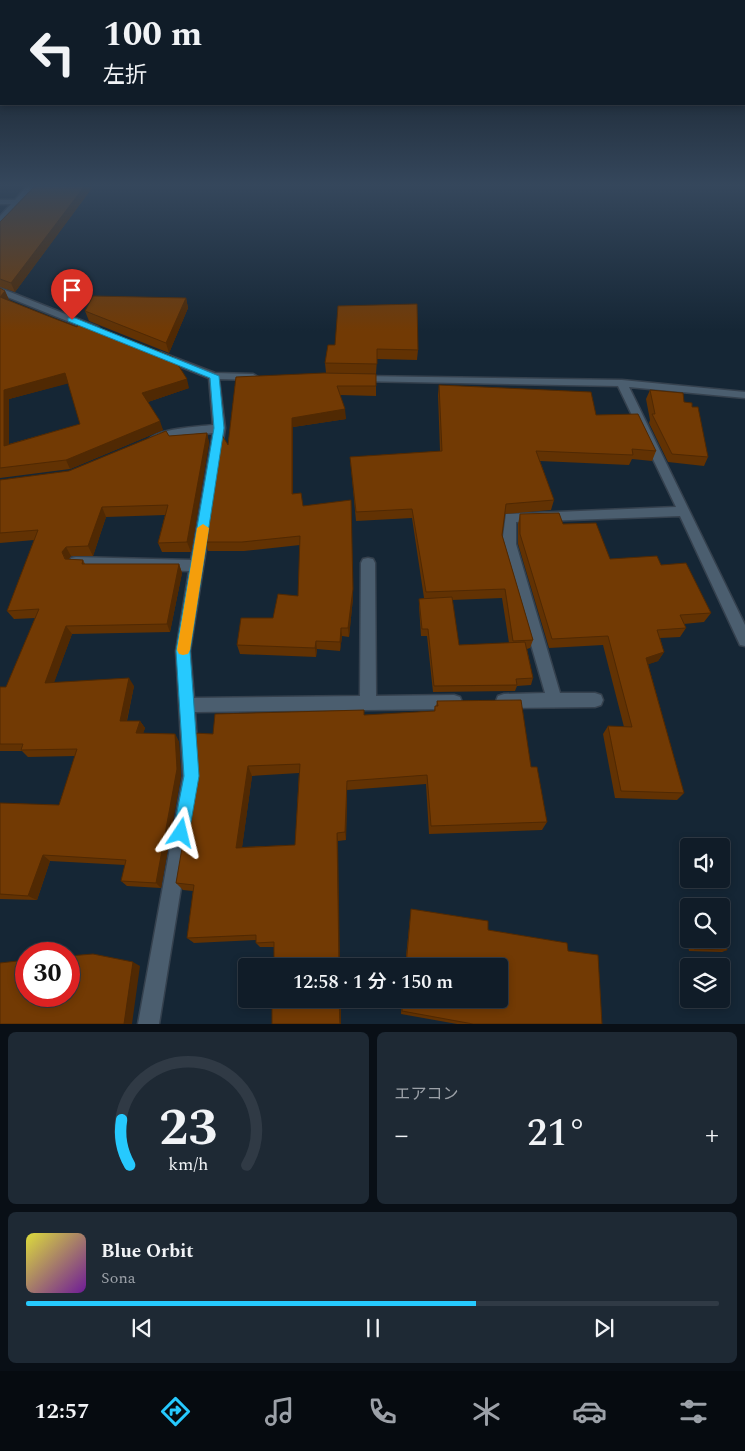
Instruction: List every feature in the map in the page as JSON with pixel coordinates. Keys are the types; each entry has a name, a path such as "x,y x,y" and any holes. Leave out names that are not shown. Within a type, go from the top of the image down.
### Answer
{"street":[{"path":"0,291 107,334"},
{"path":"152,352 214,376 264,377"},
{"path":"148,1024 191,776 183,651 219,428 214,376"},
{"path":"353,379 622,384 745,395"},
{"path":"622,384 745,640"},
{"path":"140,446 166,435 219,428"},
{"path":"555,701 509,544 510,517 684,511"},
{"path":"76,562 197,566"},
{"path":"368,563 368,703"},
{"path":"487,702 595,700"},
{"path":"187,705 467,702"}],"building":[{"path":"0,235 48,235 11,283 0,279"},
{"path":"0,288 5,291 0,297"},
{"path":"93,296 186,298 166,343 85,311"},
{"path":"0,297 77,327 80,320 173,357 187,379 142,393 160,421 66,460 0,468","holes":["65,373 80,424 4,446 4,390"]},
{"path":"417,304 418,350 377,349 377,364 325,363 328,345 335,345 338,306"},
{"path":"324,373 376,374 376,386 337,386 345,409 292,418 292,494 301,493 303,506 351,500 353,589 348,628 341,628 340,642 316,641 315,648 237,645 241,618 273,618 278,594 298,596 300,536 242,542 205,542 222,435 228,445 236,377"},
{"path":"439,385 591,392 596,415 638,414 656,451 632,449 633,455 536,451 554,500 506,504 502,535 533,640 513,641 505,589 426,592 412,509 356,512 350,457 442,451"},
{"path":"650,390 683,393 684,402 692,403 692,407 698,407 708,457 672,454 652,414 655,414"},
{"path":"166,431 169,436 207,433 187,542 158,543 168,505 102,507 88,546 66,547 62,552 65,559 83,560 82,564 179,564 167,624 66,626 45,683 129,678 120,721 140,721 136,733 175,734 177,769 156,883 121,881 126,860 43,855 28,896 0,894 0,803 59,805 77,749 21,750 23,744 0,744 0,687 6,687 39,609 7,611 38,530 0,533 0,480 69,471"},
{"path":"559,513 563,524 596,523 610,559 657,556 661,565 686,563 711,613 680,615 686,628 657,630 664,652 646,658 684,793 621,791 608,726 632,727 608,636 552,639 520,534 520,514"},
{"path":"452,597 459,645 525,642 533,678 516,679 517,685 434,686 428,629 422,629 419,599"},
{"path":"521,700 531,767 537,767 547,822 431,826 427,775 347,781 345,832 337,833 339,958 274,958 274,942 256,943 256,935 187,938 194,885 176,883 196,767 194,733 213,734 215,714 364,710 364,715 435,711 435,706 438,706 437,701","holes":["300,764 295,845 236,848 248,766"]},
{"path":"411,909 488,921 488,930 567,943 568,951 598,955 602,1024 473,1024 402,1011 402,1008 508,1008 508,958 407,958"},
{"path":"726,948 727,950 694,949"},
{"path":"93,954 133,962 124,1024 0,1024 0,963 15,961 15,1007 80,1007 80,955"},
{"path":"272,1008 339,1008 340,1024 272,1024"}],"slow traffic":[{"path":"183,650 203,528"}],"route":[{"path":"72,320 214,376 219,428 183,651 191,776 181,833"}]}
